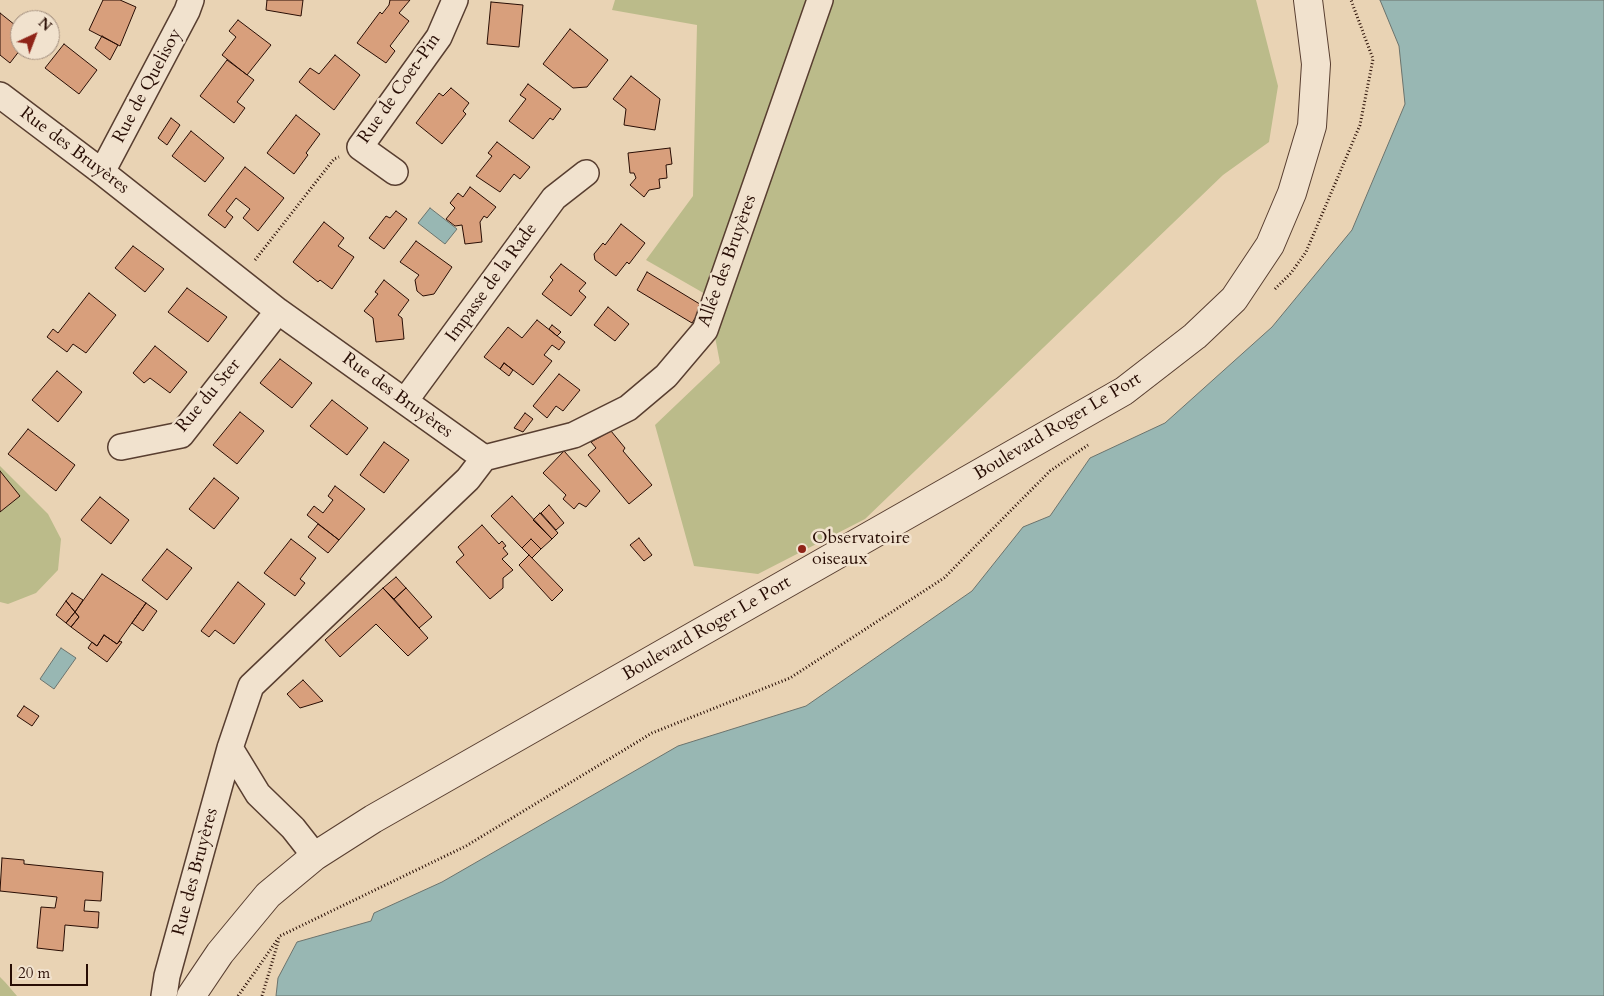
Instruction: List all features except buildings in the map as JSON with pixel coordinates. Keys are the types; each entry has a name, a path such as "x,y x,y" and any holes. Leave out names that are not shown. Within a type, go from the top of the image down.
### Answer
{"street":[{"name":"Rue de Quelisoy","path":"102,172 151,82 191,0"},
{"name":"Rue de Coet-Pin","path":"360,147 439,37 455,0"},
{"name":"Allée des Bruyères","path":"484,458 574,434 628,408 666,376 705,330 820,0"},
{"name":"Boulevard Roger Le Port","path":"190,996 220,953 268,895 315,856 373,819 1124,391 1195,336 1234,299 1270,245 1292,193 1312,126 1316,64 1308,0"},
{"name":"Rue des Bruyères","path":"0,95 102,172 278,311 484,458 468,479 252,686 230,748 164,996"},
{"path":"360,147 395,172"},
{"name":"Impasse de la Rade","path":"405,401 554,198 586,172"},
{"name":"Rue du Ster","path":"120,446 181,435 278,311"},
{"path":"230,748 258,794 292,828 315,856"}],"path":[{"name":"Rue de Coet-Pin","path":"245,285 254,262 334,159 360,147"},
{"path":"238,996 280,936 262,996"}],"green space":[{"path":"615,0 1256,0 1278,86 1269,142 1223,175 865,519 758,574 694,566 655,425 720,363 707,295 646,260 693,196 697,25 612,10"},
{"path":"0,466 48,514 61,539 58,570 36,593 8,604 0,602"},
{"path":"0,977 5,982 17,996 0,996"}],"water":[{"path":"1380,0 1604,0 1604,996 276,996 278,978 297,942 371,921 374,913 442,882 678,746 806,706 972,591 1023,527 1050,516 1090,458 1165,423 1272,327 1352,230 1405,104 1399,46"},
{"path":"430,208 457,229 445,244 418,223"},
{"path":"61,648 76,658 54,689 40,679"}],"place":[{"name":"Observatoire oiseaux","path":"802,549"}]}
